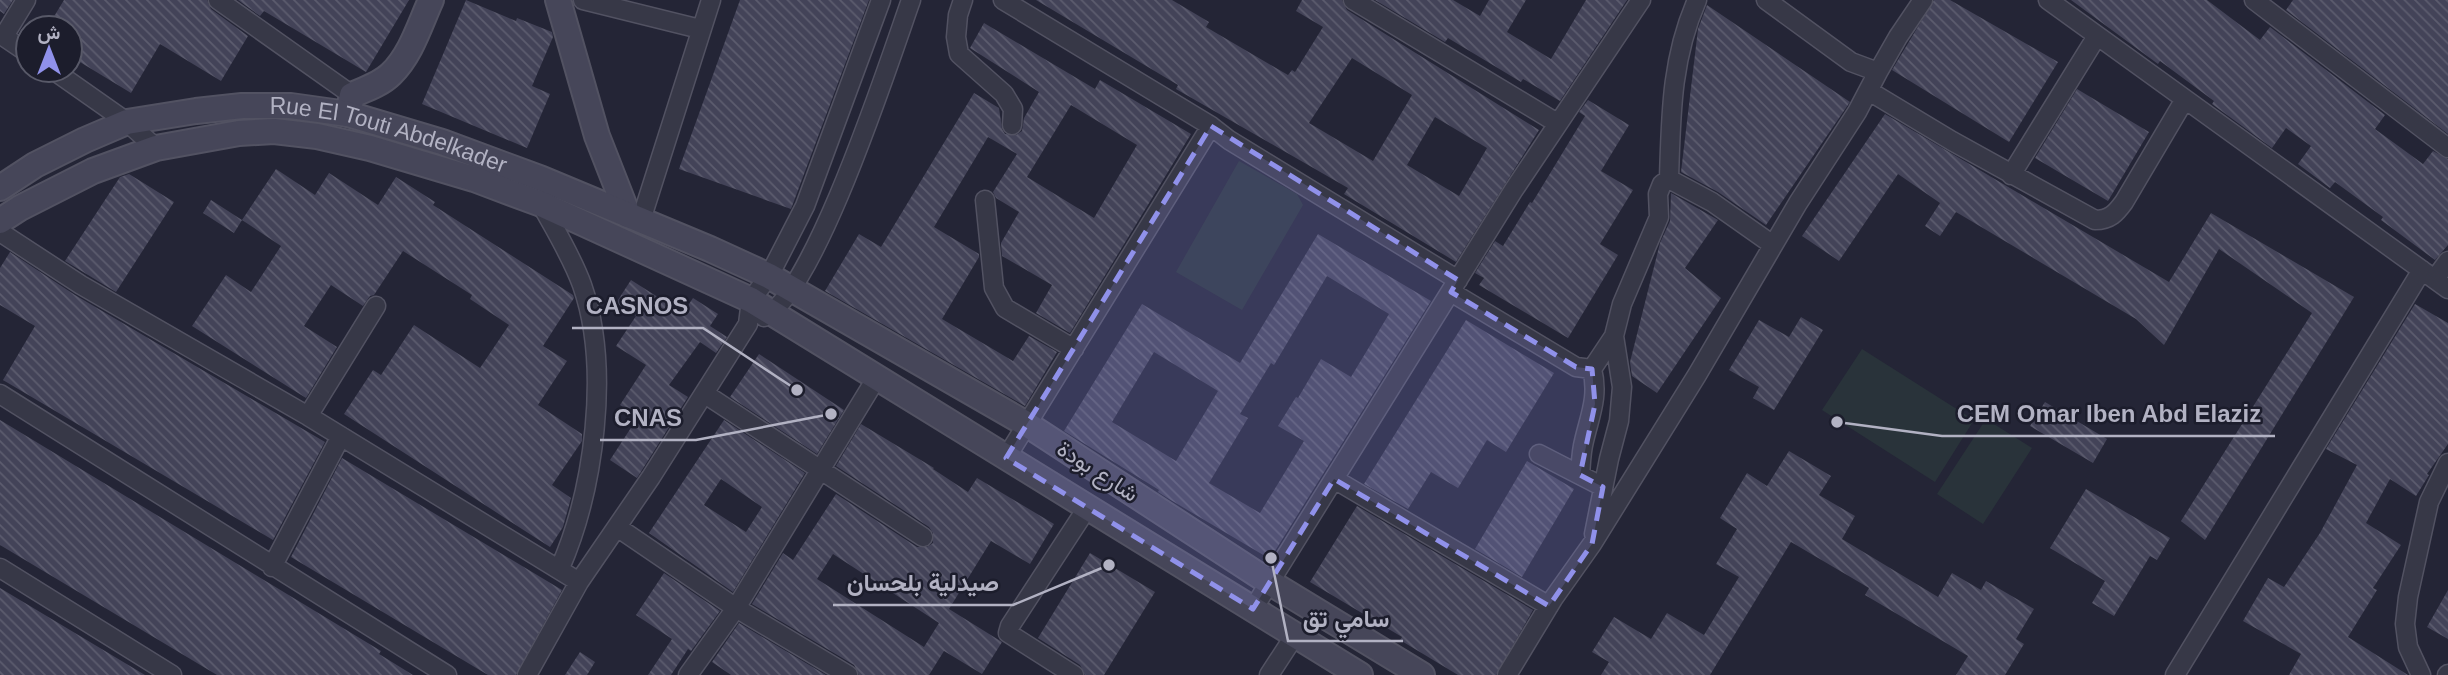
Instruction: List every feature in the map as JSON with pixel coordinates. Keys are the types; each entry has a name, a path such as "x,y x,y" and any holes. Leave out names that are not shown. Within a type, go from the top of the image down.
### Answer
{"street":[{"path":"2,35 26,0"},
{"path":"218,0 350,104 392,73 407,51 431,0"},
{"path":"583,0 700,29"},
{"path":"635,217 711,0"},
{"path":"527,675 579,582 705,394 769,276 805,206 881,0"},
{"path":"774,313 792,290 831,217 911,0"},
{"path":"963,0 958,15 956,37 959,54 1004,94 1013,109 1012,125"},
{"path":"1003,0 1211,126 1576,367 1592,369"},
{"path":"1353,0 1557,123"},
{"path":"1253,609 1557,123 1640,0"},
{"path":"1580,475 1583,443 1595,404 1596,385 1592,369 1614,335 1622,304 1659,217 1658,194 1662,184 1669,178 1672,96 1685,29 1697,0"},
{"path":"1766,0 1851,62 1878,72"},
{"path":"1507,675 1697,374 1773,244 1869,90 1898,37 1923,0"},
{"path":"2048,0 2435,279"},
{"path":"554,1 597,136 635,217"},
{"path":"2257,1 2448,148"},
{"path":"2011,175 2097,36"},
{"path":"72,84 127,122 156,148"},
{"path":"1869,90 2011,175 2095,219 2104,219 2115,214 2185,99"},
{"name":"Rue El Touti Abdelkader","path":"0,188 35,165 127,122 242,106 350,104 442,142 542,178 769,276"},
{"path":"1006,458 1211,126"},
{"name":"Rue El Touti Abdelkader","path":"0,221 93,171 156,148 239,133 274,131 317,136 370,148 474,179 541,204 750,312"},
{"path":"1669,178 1712,202 1773,244"},
{"path":"985,200 994,288 1005,308 1074,349"},
{"path":"541,204 583,288 592,326 595,357 594,426 589,469 578,521 560,568"},
{"path":"0,232 81,285 308,416 579,582"},
{"path":"2175,675 2448,261"},
{"name":"شارع بودة","path":"769,276 1028,425 1269,582 1422,675"},
{"path":"308,416 376,306"},
{"name":"شارع بودة","path":"750,312 774,313 1360,675"},
{"path":"1592,544 1619,421 1622,387 1614,335"},
{"path":"692,674 736,608 877,377"},
{"path":"0,394 447,675"},
{"path":"705,394 923,537"},
{"path":"272,567 341,436"},
{"path":"1539,454 1603,487"},
{"path":"2421,675 2408,647 2405,624 2408,597 2429,502 2448,463"},
{"path":"1334,479 1549,606"},
{"path":"1073,675 1008,633 1087,508"},
{"path":"617,527 736,608 848,675"},
{"path":"0,568 172,675"},
{"path":"1269,675 1295,635"}],"highlighted area":[{"path":"1211,126 1458,280 1451,292 1576,367 1592,369 1595,404 1580,475 1603,487 1592,544 1549,606 1334,479 1253,609 1006,458"}],"shaded area":[{"path":"1239,161 1297,194 1303,205 1242,310 1176,272"},
{"path":"1862,349 1974,420 1935,482 1822,410"},
{"path":"1986,419 2032,448 1983,524 1937,494"}],"building":[{"path":"0,0 13,0 4,14 0,11"},
{"path":"64,0 207,0 211,9 248,36 221,81 160,44 131,93 84,64 84,14 56,14"},
{"path":"238,0 409,0 366,72 264,11 260,16"},
{"path":"466,0 516,21 517,18 552,32 553,37 532,86 550,94 527,148 422,104"},
{"path":"740,0 869,0 791,209 679,169"},
{"path":"1036,0 1172,0 1209,22 1206,27 1288,75 1292,70 1295,72 1323,27 1296,11 1302,0 1342,0 1347,10 1539,130 1456,262 1344,194 1348,188 1176,89 1178,85","holes":["1352,58 1412,95 1373,161 1309,123","1435,117 1487,148 1459,196 1407,165"]},
{"path":"1375,0 1453,0 1480,16 1489,0 1526,0 1507,32 1551,59 1586,0 1627,0 1560,101 1523,79 1521,82 1448,38 1445,42"},
{"path":"1934,0 1950,0 2058,62 2009,142 1892,70"},
{"path":"2071,0 2207,0 2260,40 2270,27 2385,115 2375,129 2423,164 2433,151 2448,159 2448,245 2435,260 2335,182 2330,188 2298,164 2311,146 2286,128 2272,148 2160,61 2158,64"},
{"path":"2293,0 2448,0 2448,134 2286,10"},
{"path":"1707,5 1850,102 1766,225 1718,192 1681,172 1698,29"},
{"path":"984,23 1095,89 1100,80 1191,134 1070,333 1036,313 1052,285 1002,256 1001,243 1019,212 996,198 993,192 1017,154 988,137 934,227 979,254 942,319 1013,361 1029,336 1057,352 1025,406 825,291 859,234 881,247 974,93 999,108 1005,134 1016,135 1022,131 1024,118 1039,92 970,48","holes":["1071,105 1137,145 1094,218 1027,177"]},
{"path":"2077,89 2149,132 2108,201 2035,158"},
{"path":"1588,100 1629,125 1601,171 1633,190 1600,244 1618,255 1568,338 1479,285 1484,278 1475,273 1495,241 1503,246 1530,202 1532,203 1585,116 1579,112"},
{"path":"1885,114 2169,282 2211,213 2354,297 2205,540 2181,521 2312,313 2219,249 2164,345 2136,319 1956,212 1940,236 1925,226 1940,203 1898,174 1839,261 1802,236"},
{"path":"276,169 315,195 329,173 378,205 396,177 435,202 433,205 573,295 574,298 543,346 567,361 538,405 582,434 582,441 552,485 571,498 563,527 550,547 344,414 373,370 381,375 414,325 480,368 509,325 470,299 472,295 403,251 374,295 370,296 363,306 331,285 304,326 337,347 306,398 192,326 226,275 251,292 281,246 242,220"},
{"path":"129,174 174,202 116,292 65,261 120,177"},
{"path":"1671,193 1718,220 1685,268 1721,298 1657,393 1632,376 1630,362 1660,243 1670,221"},
{"path":"211,200 242,220 234,233 203,213"},
{"path":"1318,234 1431,301 1270,559 1169,499 1158,492 1159,490 1064,431 1142,304 1240,363","holes":["1327,276 1389,314 1351,377 1321,359 1298,398 1296,397 1278,426 1304,441 1260,513 1209,483 1248,418 1240,414 1271,363 1274,365","1154,352 1218,391 1176,461 1112,422"]},
{"path":"10,252 75,295 325,442 273,540 3,380 35,326 0,305 0,268"},
{"path":"631,280 683,313 693,298 718,314 710,326 727,337 716,353 700,342 669,385 688,397 637,478 610,460 638,417 620,405 646,365 616,346 636,316 616,303"},
{"path":"2415,304 2448,323 2448,444 2427,474 2429,475 2416,496 2390,479 2366,523 2401,545 2373,588 2377,590 2348,637 2408,675 2289,675 2301,654 2243,621 2268,578 2284,587 2320,533 2357,465 2326,449"},
{"path":"1801,317 1823,330 1774,410 1753,398 1759,387 1729,370 1759,320 1789,337"},
{"path":"1466,320 1554,373 1506,452 1487,440 1458,488 1431,472 1408,509 1364,484"},
{"path":"759,354 844,410 817,454 730,397"},
{"path":"2045,402 2107,439 2093,463 2030,426"},
{"path":"0,420 381,651 379,654 413,675 217,675 0,545"},
{"path":"724,420 805,473 733,592 649,533","holes":["721,479 762,507 746,532 704,505"]},
{"path":"861,424 968,492 977,478 1054,524 1030,564 991,541 949,609 1002,642 982,674 944,651 929,675 859,675 854,665 752,604 783,553 793,560 836,494 917,547 927,547 933,543 933,533 929,527 836,466","holes":["833,554 939,623 924,647 817,579"]},
{"path":"1789,451 1831,476 1819,495 1855,516 1842,539 1938,597 1952,573 1981,590 1986,581 2034,609 2016,639 2024,644 2005,675 1956,675 1968,656 1865,595 1869,588 1791,542 1710,675 1601,675 1609,662 1592,652 1614,617 1651,639 1667,613 1704,635 1739,577 1716,564 1737,529 1720,518 1747,473 1767,486"},
{"path":"342,458 562,590 516,675 488,675 291,557"},
{"path":"1527,461 1574,489 1522,577 1475,549"},
{"path":"2086,489 2170,538 2157,560 2150,556 2114,616 2092,603 2105,581 2050,548"},
{"path":"1357,506 1533,610 1496,675 1458,675 1400,640 1402,637 1310,582"},
{"path":"1090,553 1155,592 1104,675 1085,675 1080,665 1038,638"},
{"path":"664,573 720,611 691,651 688,649 671,675 648,675 672,639 636,615"},
{"path":"0,588 145,675 0,675"},
{"path":"2448,590 2448,639 2427,627"},
{"path":"739,623 826,675 731,675 712,662"},
{"path":"580,652 595,662 587,675 565,675"}],"place":[{"name":"CASNOS","path":"797,390"},
{"name":"CNAS","path":"831,414"},
{"name":"CEM Omar Iben Abd Elaziz","path":"1837,422"},
{"name":"سامي تق","path":"1271,558"},
{"name":"صيدلية بلحسان","path":"1109,565"}]}
